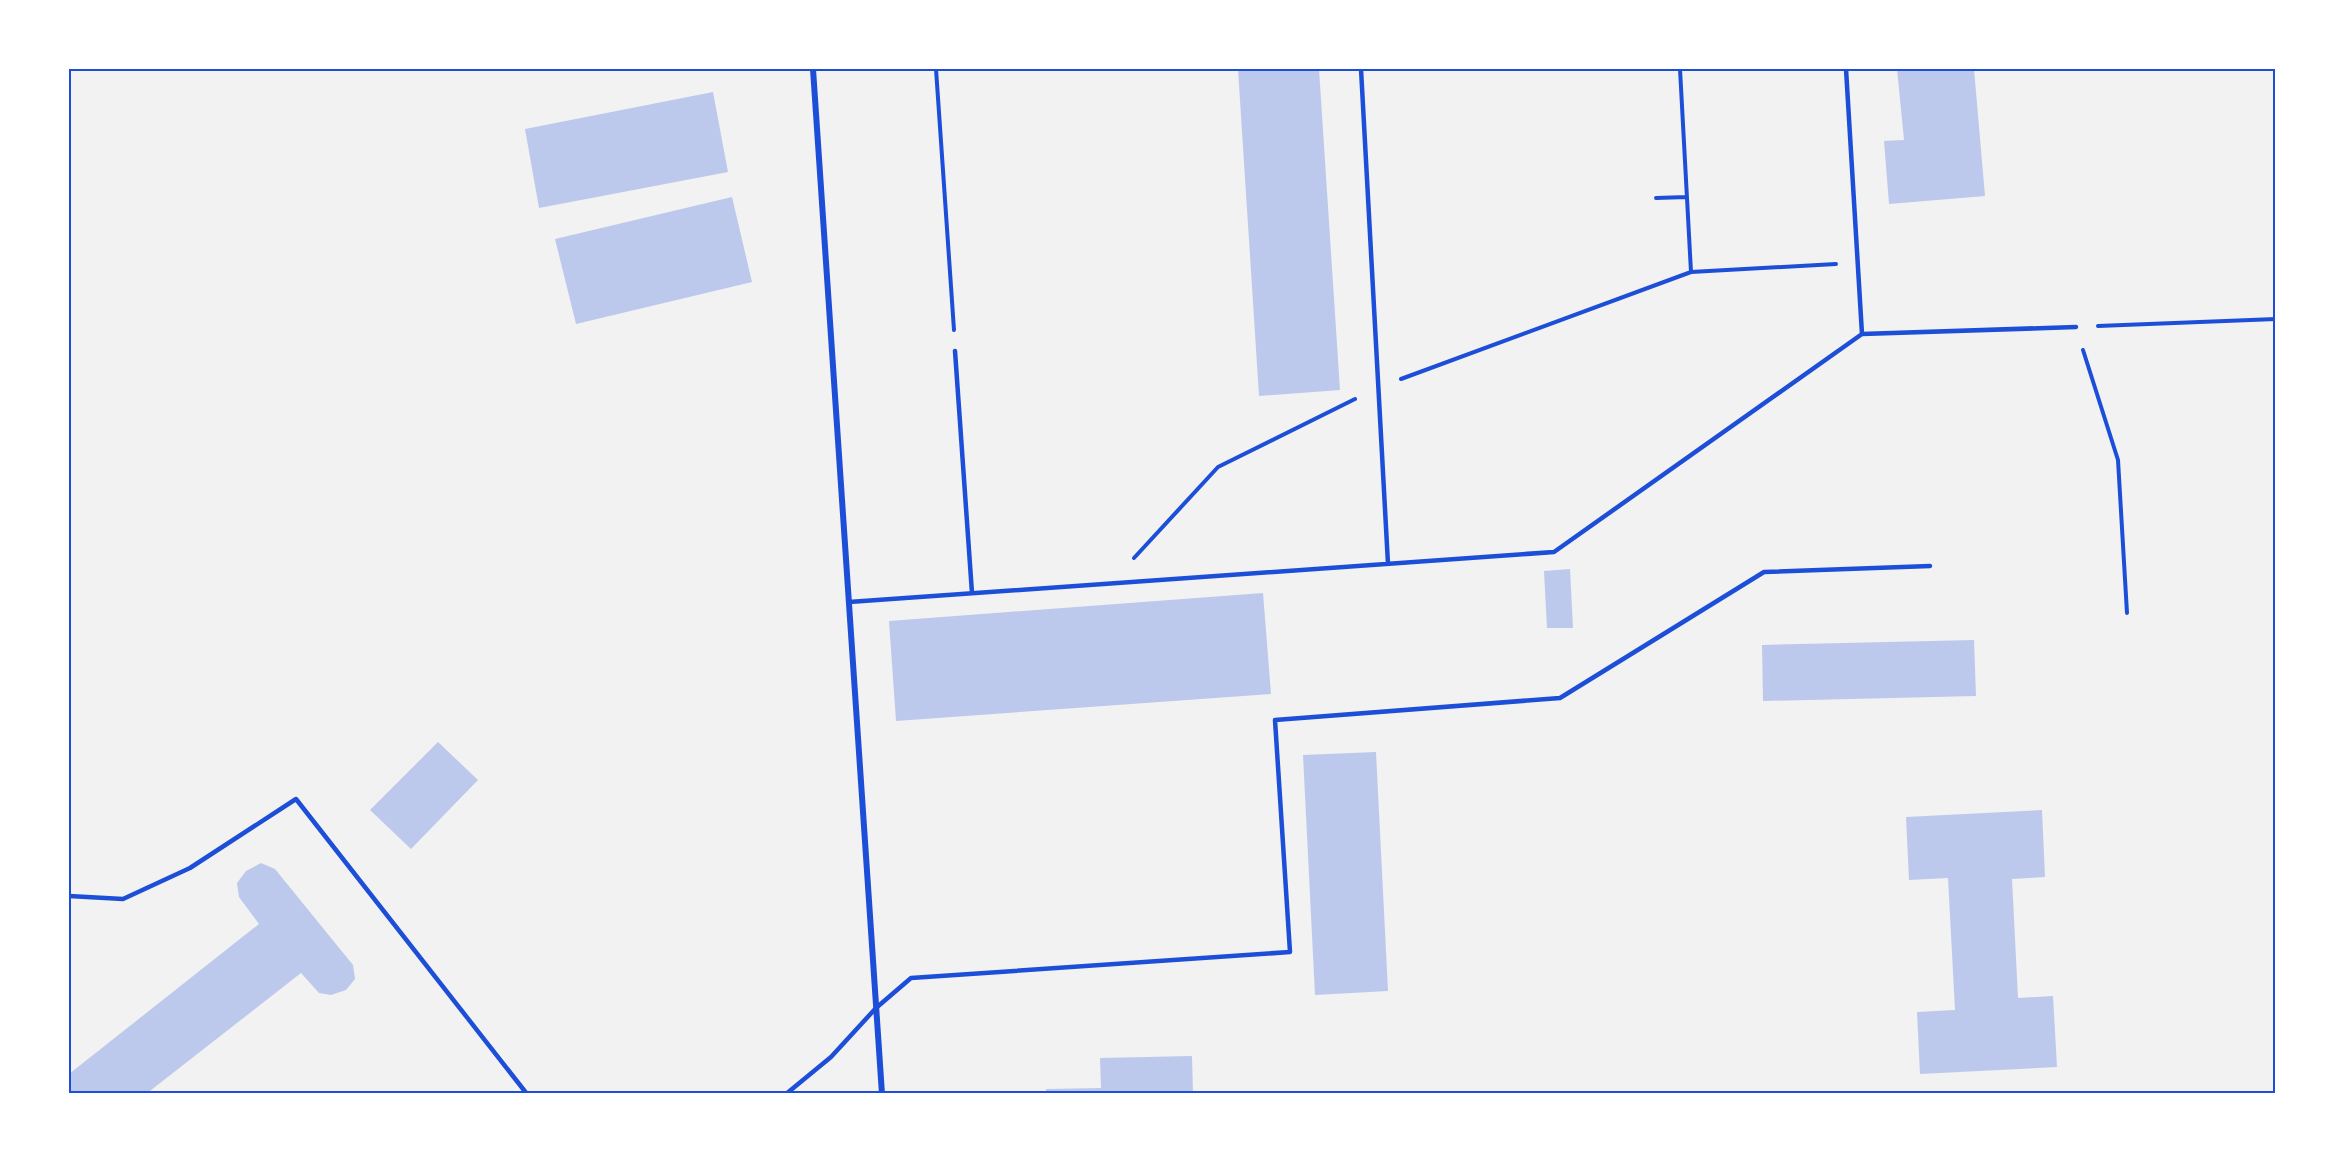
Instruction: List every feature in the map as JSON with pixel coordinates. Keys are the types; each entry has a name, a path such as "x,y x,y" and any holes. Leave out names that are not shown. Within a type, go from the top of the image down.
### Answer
{"street":[{"path":"813,69 882,1094"}],"lane":[{"path":"1361,69 1388,564"},
{"path":"1846,69 1862,334"},
{"path":"849,602 1554,552 1862,334 2076,327"},
{"path":"955,351 972,593"},
{"path":"786,1094 831,1057 876,1008 911,978 1290,952 1275,720 1560,698 1764,572 1930,566"},
{"path":"69,896 123,899 190,868 296,799 527,1094"}],"path":[{"path":"936,69 955,351"},
{"path":"1680,69 1691,273"},
{"path":"1656,198 1687,197"},
{"path":"1111,583 1218,467 1379,387 1691,273 1858,263"},
{"path":"2127,613 2118,460 2076,327 2276,319"}],"building":[{"path":"1238,69 1319,69 1340,390 1259,396"},
{"path":"1897,69 1974,69 1985,196 1889,204 1884,141 1904,140"},
{"path":"713,92 728,172 539,208 525,129"},
{"path":"732,197 752,282 576,324 555,239"},
{"path":"1570,569 1573,628 1547,628 1544,571"},
{"path":"1263,593 1271,694 896,721 889,621"},
{"path":"1974,640 1976,696 1763,701 1762,645"},
{"path":"438,742 478,780 411,849 370,810"},
{"path":"1376,752 1388,991 1315,995 1303,755"},
{"path":"2042,810 2045,877 2012,879 2018,998 2053,996 2057,1067 1920,1074 1917,1012 1955,1010 1948,878 1909,880 1906,817"},
{"path":"261,863 275,869 353,965 355,979 346,990 331,995 319,993 301,973 146,1094 69,1094 69,1074 259,924 239,897 237,883 246,871"},
{"path":"1192,1056 1193,1094 1046,1094 1046,1089 1101,1088 1100,1058"}]}
